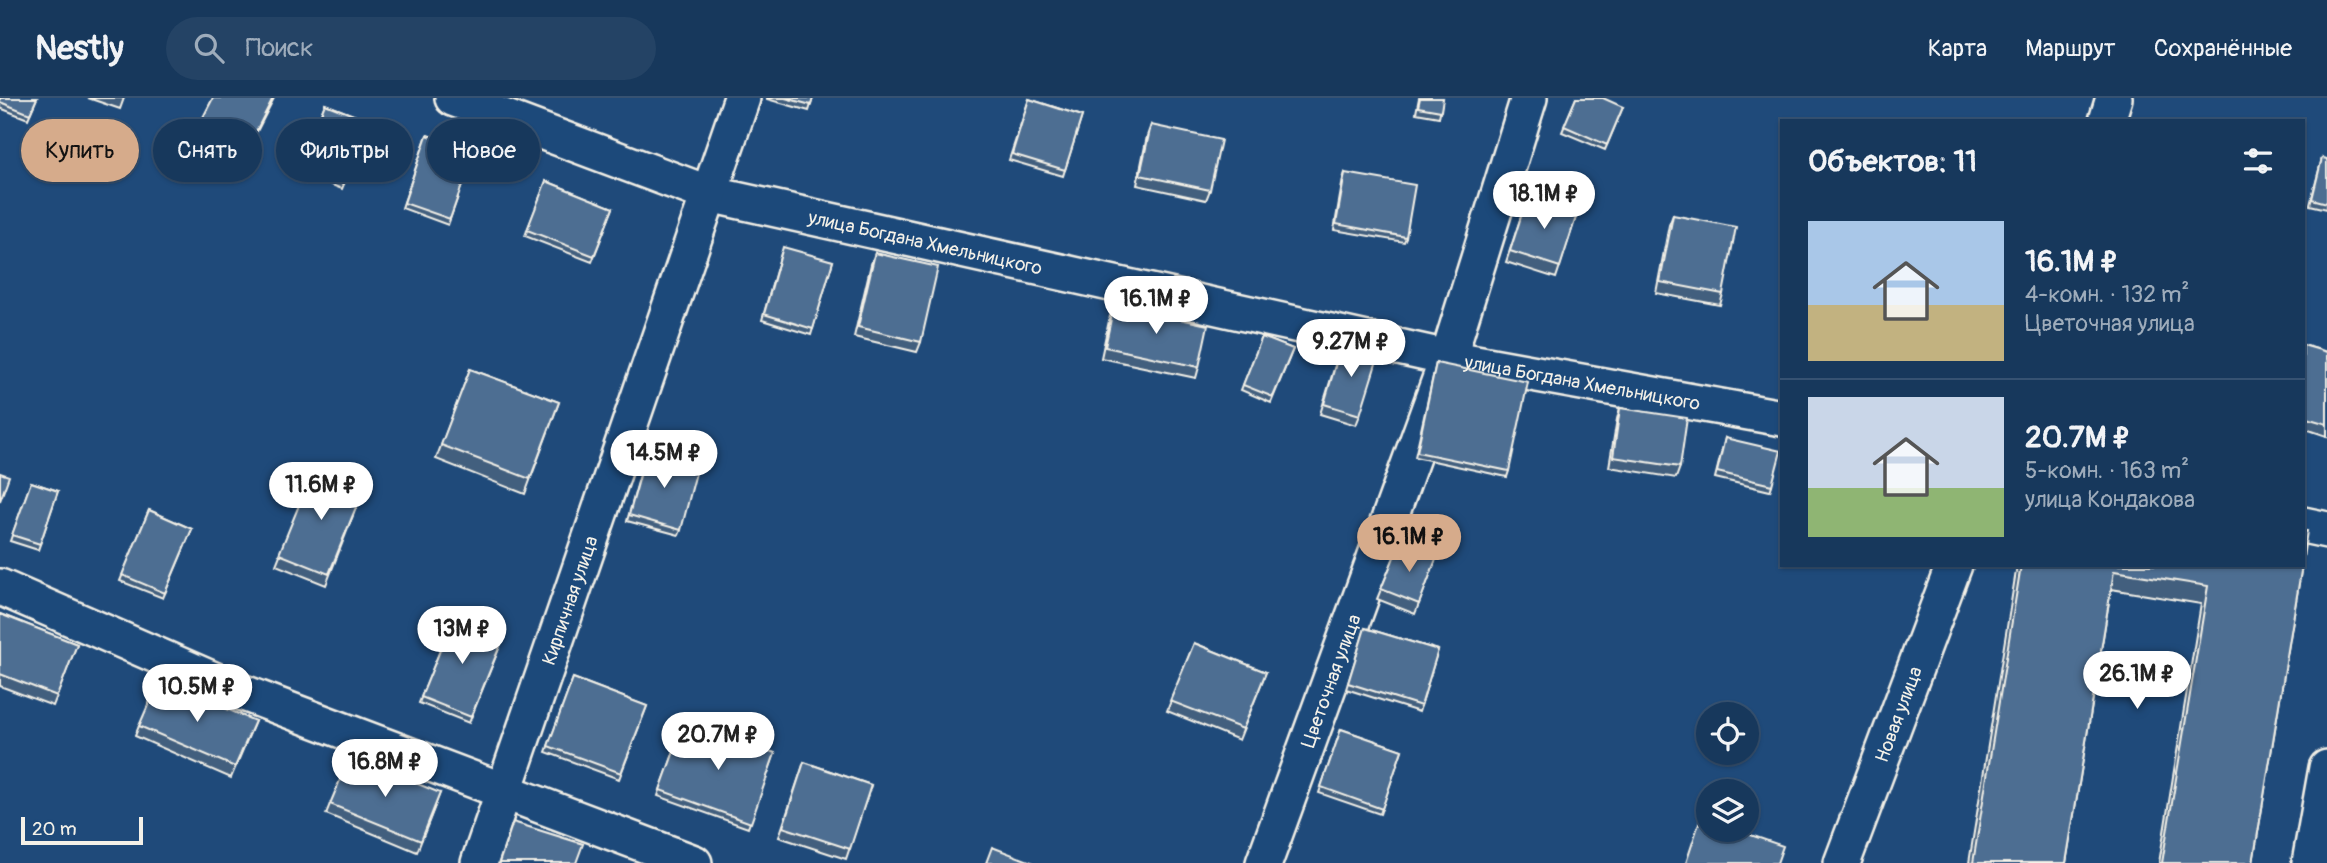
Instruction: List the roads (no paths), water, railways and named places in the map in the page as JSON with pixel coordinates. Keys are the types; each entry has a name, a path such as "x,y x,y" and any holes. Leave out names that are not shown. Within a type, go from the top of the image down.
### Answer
{"street":[{"name":"улица Богдана Хмельницкого","path":"453,98 709,194 1448,358 1780,418"},
{"name":"Кирпичная улица","path":"479,863 741,98"},
{"name":"Цветочная улица","path":"1264,863 1448,358 1529,98"},
{"path":"2108,119 2115,98"},
{"path":"2305,525 2327,530"},
{"name":"Новая улица","path":"1842,863 1953,567"},
{"path":"0,587 241,692 694,863"},
{"path":"2310,863 2327,768"}]}
